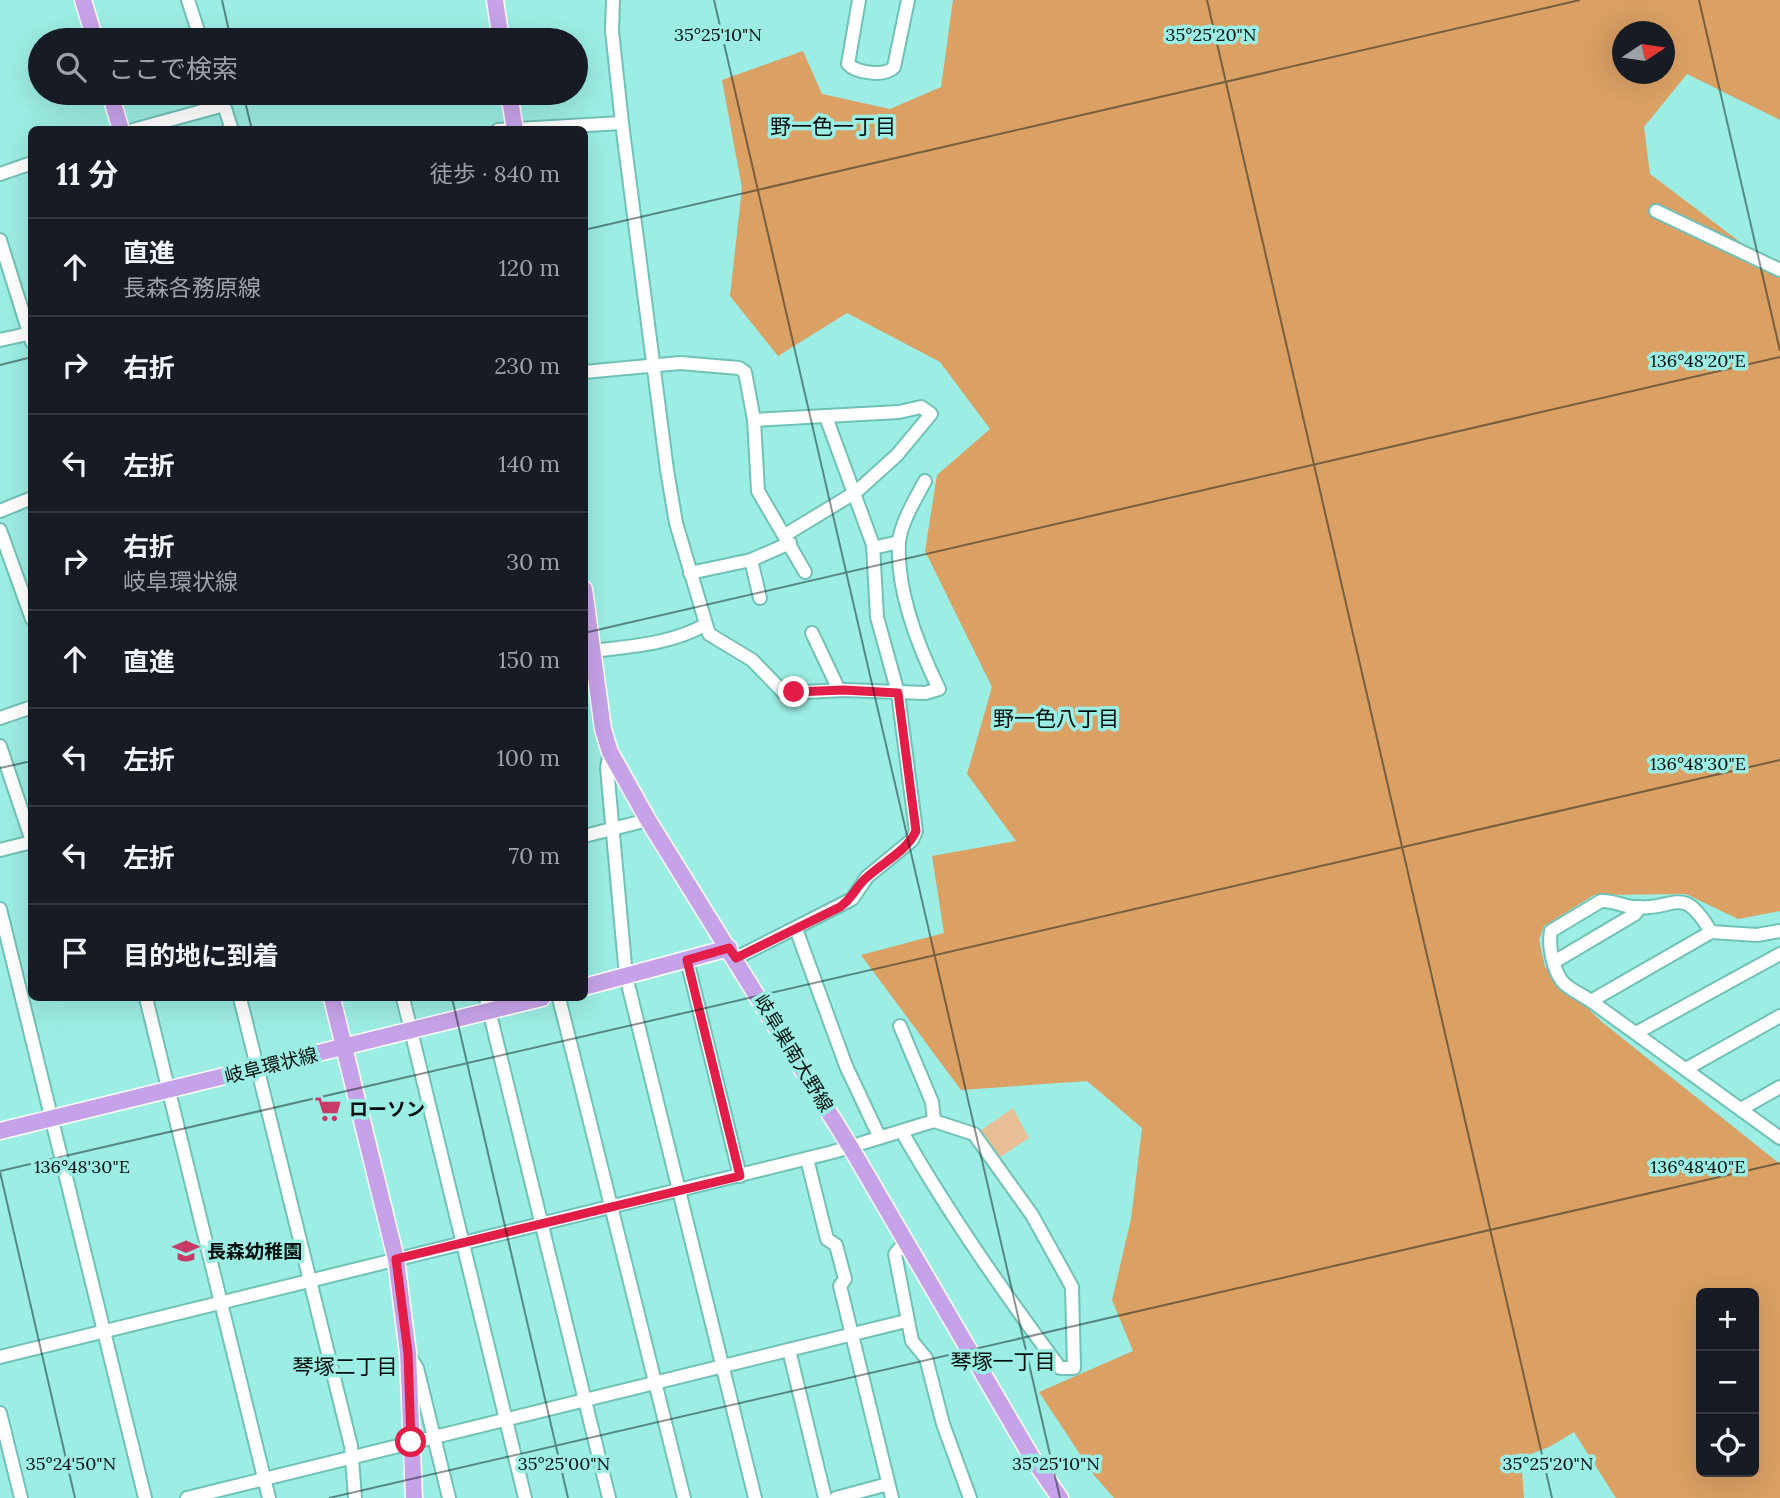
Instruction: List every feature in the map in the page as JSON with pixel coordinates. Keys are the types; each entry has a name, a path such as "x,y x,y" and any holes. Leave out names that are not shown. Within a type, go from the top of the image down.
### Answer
{"main road":[{"path":"83,0 91,28"},
{"path":"495,0 496,28"},
{"path":"114,105 120,126"},
{"path":"509,105 509,126"},
{"name":"岐阜巣南大野線","path":"588,613 594,650 592,687 610,752 648,820 851,1148 1059,1498"},
{"path":"588,986 687,960 732,953"},
{"path":"333,1001 396,1259 408,1353 414,1498"},
{"name":"岐阜環状線","path":"0,1131 258,1070 412,1030 488,1004 515,1001"}],"street":[{"path":"188,0 197,28"},
{"path":"613,0 612,32 622,123 676,523 709,634 752,660 784,693 839,690 925,694 939,689 918,643 911,618 899,542 925,481"},
{"path":"859,0 848,64 852,69 889,73 894,67 908,0"},
{"path":"144,126 205,105"},
{"path":"224,105 231,126"},
{"path":"566,126 622,123"},
{"path":"0,174 28,164"},
{"path":"1656,211 1780,270"},
{"path":"0,240 28,327"},
{"path":"0,340 28,336"},
{"path":"588,372 680,363 739,368 745,372 754,420 758,491 805,572"},
{"path":"690,573 751,560 788,539 856,492 897,456 932,414 922,407 899,412 754,420"},
{"path":"732,953 796,929 852,899 858,886 912,840 916,831 898,693 877,617 873,548 856,492 826,417"},
{"path":"0,511 28,500"},
{"path":"0,530 28,608"},
{"path":"873,548 899,542"},
{"path":"751,560 760,598"},
{"path":"594,650 668,641 685,637 705,625"},
{"path":"813,633 839,690"},
{"path":"0,718 28,708"},
{"path":"0,746 28,829"},
{"path":"610,752 607,768 626,976 755,1498"},
{"path":"588,835 648,820"},
{"path":"0,850 28,842"},
{"path":"1712,932 1686,903 1676,900 1640,907 1601,901 1551,931 1551,953 1563,981 1780,1138"},
{"path":"1555,962 1635,914 1640,907"},
{"path":"0,909 145,1498"},
{"path":"796,929 846,1066 879,1136"},
{"path":"1591,1001 1712,932 1757,935 1780,931"},
{"path":"1636,1033 1780,954"},
{"path":"687,960 740,1176"},
{"path":"147,1001 269,1498"},
{"path":"241,1001 351,1446 355,1498"},
{"path":"404,1001 525,1498"},
{"path":"560,1001 684,1498"},
{"path":"488,1004 609,1498"},
{"path":"1686,1069 1780,1016"},
{"path":"900,1026 932,1102 934,1121"},
{"path":"1741,1109 1780,1087"},
{"path":"0,1357 851,1148 879,1136 902,1132 934,1121 974,1134 1032,1215 1072,1287 1074,1368 1060,1368 1036,1336 940,1197 902,1132"},
{"path":"807,1159 827,1239 836,1245 845,1279 840,1286 892,1498"},
{"path":"905,1242 895,1254 906,1321 912,1341 926,1358 943,1424 970,1498"},
{"path":"187,1498 906,1321"},
{"path":"789,1350 825,1498"},
{"path":"408,1353 417,1368 449,1498"},
{"path":"0,1413 21,1498"},
{"path":"836,1498 888,1484"}],"shaded area":[{"path":"953,0 1780,0 1780,120 1687,74 1644,127 1650,174 1748,248 1780,261 1780,911 1738,919 1686,894 1594,895 1544,926 1539,940 1545,967 1602,1022 1780,1164 1780,1498 1616,1498 1574,1432 1551,1446 1521,1458 1524,1498 1114,1498 1093,1474 1039,1392 1133,1351 1112,1300 1131,1219 1142,1128 1087,1081 961,1090 861,955 944,933 932,856 1016,841 967,774 992,687 925,551 937,475 990,429 940,362 847,313 778,356 730,296 742,188 722,80 803,51 822,94 890,109 941,87"},
{"path":"1013,1108 1029,1138 997,1159 977,1133"}],"place":[{"name":"ローソン","path":"328,1109"},
{"name":"長森幼稚園","path":"186,1251"}],"district":[{"name":"野一色一丁目","path":"833,127"},
{"name":"野一色八丁目","path":"1056,719"},
{"name":"琴塚一丁目","path":"1003,1362"},
{"name":"琴塚二丁目","path":"345,1367"}],"route":[{"path":"411,1442 408,1353 396,1259 740,1176 687,960 729,948 736,958 761,943 791,932 840,907 852,899 858,886 867,877 912,840 916,831 898,693 844,690 794,692"}]}
